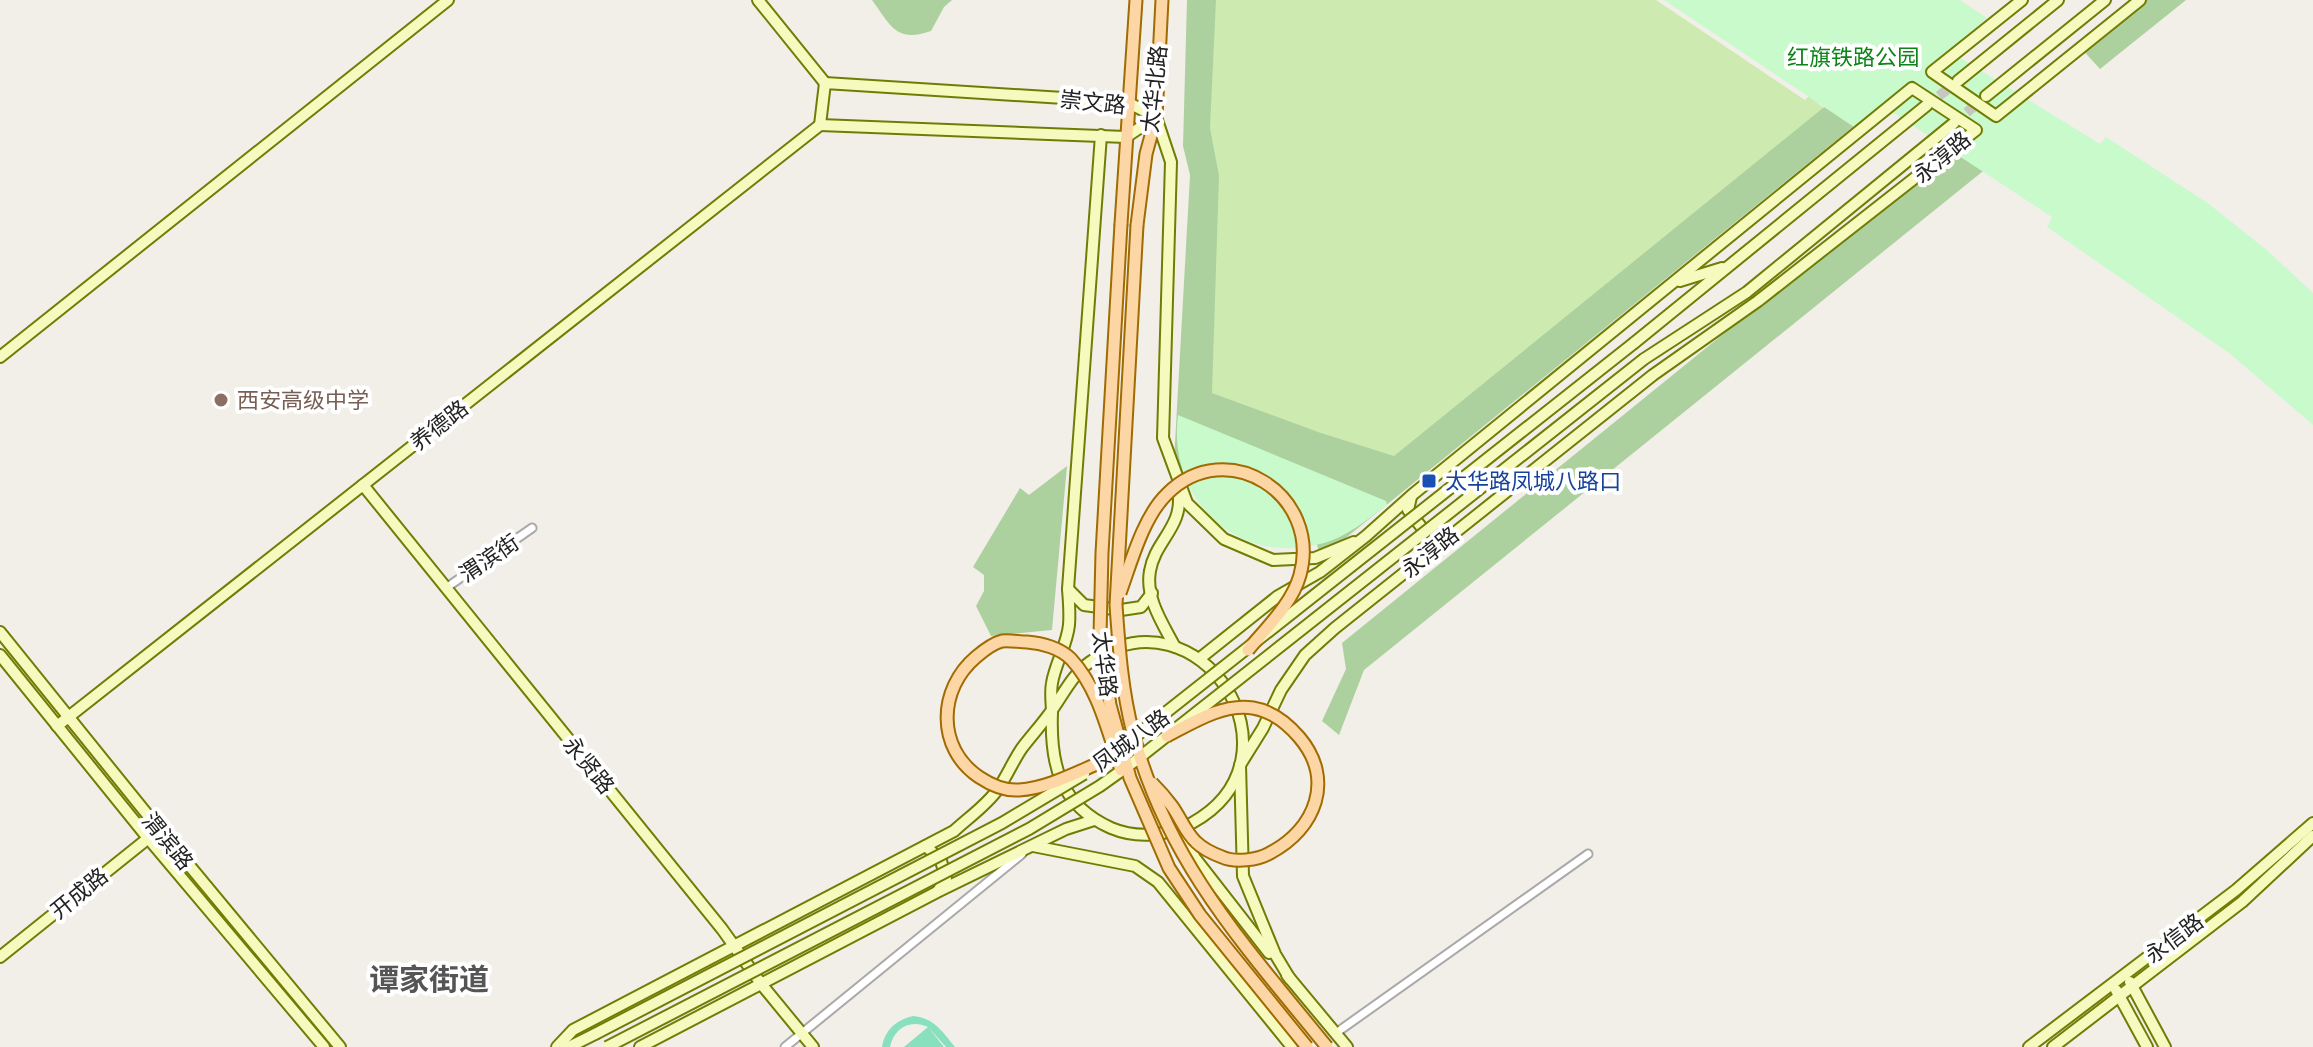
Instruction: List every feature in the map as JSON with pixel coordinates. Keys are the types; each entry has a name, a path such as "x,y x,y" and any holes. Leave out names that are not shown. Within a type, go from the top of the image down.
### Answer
{"main road":[{"name":"太华北路","path":"1121,224 1136,0"},
{"name":"太华北路","path":"1137,225 1146,154 1156,117 1162,0"},
{"name":"太华路","path":"1121,224 1100,635 1110,705 1130,778 1169,868 1200,915 1307,1047"},
{"name":"太华路","path":"1137,225 1116,605 1123,680 1132,731 1146,777 1171,835 1204,893 1327,1047"},
{"path":"1116,605 1139,538 1165,495 1192,475 1214,470 1235,471 1273,486 1292,507 1302,530 1305,548 1300,578 1283,608 1248,650"},
{"path":"1106,760 1039,786 1018,790 992,785 970,771 955,753 947,735 946,716 950,695 965,666 1001,641 1042,643 1069,657 1090,684 1125,784 1141,807"},
{"path":"1146,777 1172,805 1195,841 1225,859 1259,859 1280,848 1300,832 1315,805 1319,776 1311,751 1289,725 1268,713 1251,708 1229,710 1205,716 1167,736"}],"street":[{"path":"0,357 448,0"},
{"path":"758,0 825,83 820,125"},
{"path":"2022,0 1932,72 1996,116 2140,0"},
{"path":"1958,81 2058,0"},
{"path":"1986,96 2105,0"},
{"name":"崇文路","path":"820,125 1126,137 1156,117 1127,102 825,83"},
{"name":"永淳路","path":"1199,659 1278,596 1320,572 1366,536 1412,495 1912,88 1976,130 1758,301 1653,375 1335,628 1305,655 1281,690 1263,728 1240,765"},
{"path":"1675,282 1728,267 1927,105"},
{"path":"1156,117 1171,162 1163,438 1187,503 1224,539 1273,560 1315,558 1366,536"},
{"name":"永淳路","path":"1644,359 1747,292 1954,123"},
{"name":"养德路","path":"57,726 820,125"},
{"path":"1101,135 1068,589 1069,627 1052,684 1051,743 1057,773 1072,800 1094,820 1121,832 1151,835 1179,830 1206,815 1227,792 1240,765"},
{"name":"凤城八路","path":"569,1047 1002,823 1106,760 1728,267"},
{"path":"1653,375 1713,327 1747,292"},
{"name":"凤城八路","path":"607,1047 1029,829 1100,786 1644,359"},
{"path":"1174,468 1180,499 1175,524 1161,545 1150,571 1153,607 1175,647"},
{"name":"永贤路","path":"363,485 813,1047"},
{"path":"1412,495 1408,510 1430,538 1444,541"},
{"name":"渭滨街","path":"446,588 532,528"},
{"path":"1068,589 1084,605 1121,610 1141,607 1152,593"},
{"name":"渭滨路","path":"0,632 340,1047"},
{"path":"557,1047 573,1030 954,831 996,792 1067,685 1088,663 1115,648 1145,643 1175,647 1199,659 1224,681 1238,707 1243,735 1240,765 1243,876 1275,954 1290,979"},
{"name":"渭滨路","path":"0,655 148,838 324,1047"},
{"path":"640,1047 937,892 1066,829 1094,820"},
{"name":"永信路","path":"2053,1047 2116,990 2125,975 2249,880 2313,823"},
{"name":"开成路","path":"0,957 159,829"},
{"path":"1179,830 1195,858 1347,1047"},
{"name":"永信路","path":"2029,1047 2116,990 2133,985 2242,902 2313,836"},
{"path":"926,846 941,861 946,878 937,892"},
{"path":"785,1047 1033,846"},
{"path":"1033,846 1135,866 1158,882 1292,1047"},
{"path":"1336,1033 1588,854"},
{"path":"2125,975 2165,1047"},
{"path":"2116,990 2147,1047"}],"green space":[{"path":"872,0 952,0 944,7 931,31 910,35 896,30"},
{"path":"1187,0 1216,0 1210,128 1219,176 1212,393 1394,456 1882,60 1912,79 1321,558 1306,509 1182,479 1174,461 1190,175 1183,146"},
{"path":"1215,0 1656,0 1805,100 1809,96 1826,110 1391,459 1205,391 1205,131"},
{"name":"红旗铁路公园","path":"1664,0 1960,0 1987,18 1949,51 2100,144 2106,137 2209,204 2268,251 2313,293 2313,425 2229,353 2047,227 2052,217 1883,106 1854,127"},
{"path":"2137,0 2186,0 2100,69 2079,46"},
{"path":"1980,126 2013,147 1364,670 1339,735 1322,721 1346,669 1342,643"},
{"path":"1178,415 1386,501 1387,505 1349,532 1324,543 1293,548 1264,546 1238,536 1215,521 1197,500 1184,475 1178,446"},
{"path":"1067,466 1052,630 991,636 976,606 984,591 984,575 973,567 1020,488 1029,495"},
{"path":"913,1016 932,1022 955,1047 946,1047 928,1027 915,1024 899,1030 890,1047 882,1047 893,1026"},
{"path":"928,1027 944,1047 904,1047"}],"tunnel":[{"path":"1927,105 1957,82"},
{"path":"1955,122 1983,99"}],"place":[{"name":"西安高级中学","path":"221,400"},
{"name":"太华路凤城八路口","path":"1429,481"}],"district":[{"name":"谭家街道","path":"429,980"}]}
